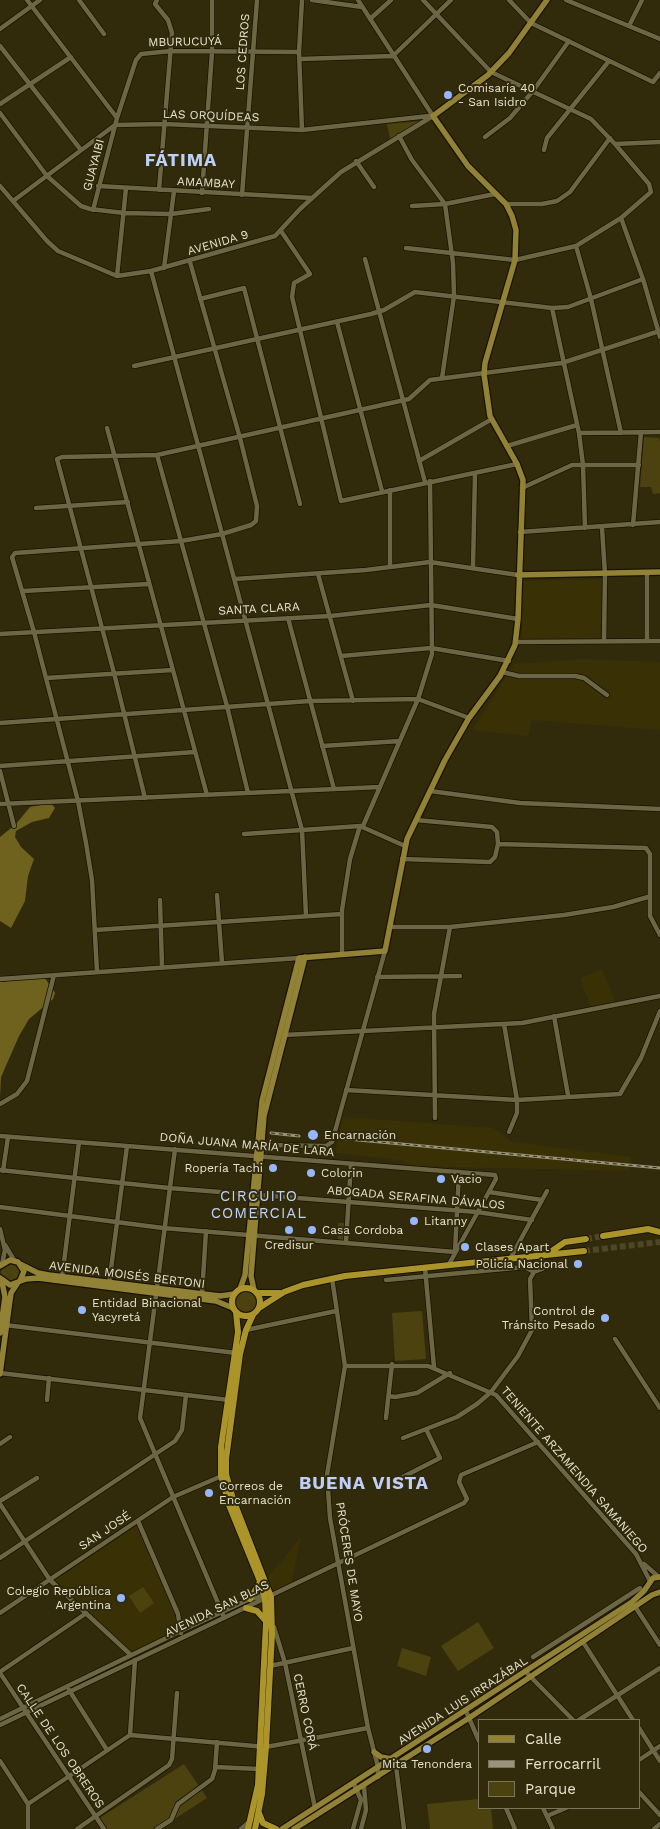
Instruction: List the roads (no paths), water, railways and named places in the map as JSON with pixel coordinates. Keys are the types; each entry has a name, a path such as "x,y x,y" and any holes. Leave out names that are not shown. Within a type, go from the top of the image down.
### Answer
{"highway":[{"path":"603,1236 648,1229 660,1232"},
{"path":"545,1256 565,1242 586,1239"},
{"path":"268,1596 229,1505 223,1475 230,1400 237,1353 238,1328 232,1301 237,1292 284,1292 332,1278 358,1274 535,1258 584,1251"},
{"path":"255,1292 260,1299 259,1308"},
{"path":"237,1353 252,1315 259,1308 284,1292"},
{"path":"235,1310 243,1316 252,1315"},
{"path":"223,1475 268,1596 270,1666 257,1792 249,1826"},
{"path":"250,1599 260,1581"},
{"path":"246,1608 257,1611 269,1622"},
{"path":"255,1829 262,1794 269,1622"},
{"path":"259,1808 259,1816 263,1823 280,1829"}],"main road":[{"path":"302,958 385,951 405,846 416,820 469,718 509,661 516,642 522,475 492,419 487,403 484,374 485,363 515,260 516,230 506,204 468,166 433,116 491,72 547,0"},
{"path":"518,575 660,572"},
{"path":"257,1157 261,1149 266,1104 302,958"},
{"path":"237,1292 244,1281 251,1235 262,1100 302,958"},
{"path":"251,1235 251,1276 255,1292"},
{"path":"1,1265 14,1260"},
{"name":"AVENIDA MOISÉS BERTONI","path":"14,1260 38,1273 62,1279"},
{"path":"0,1333 4,1325 12,1293 24,1274 20,1264"},
{"name":"AVENIDA MOISÉS BERTONI","path":"0,1279 10,1285 34,1278 62,1279 156,1291 216,1301 235,1310"},
{"path":"0,1279 5,1294 0,1373"},
{"name":"AVENIDA MOISÉS BERTONI","path":"156,1291 224,1296 237,1292"},
{"name":"AVENIDA LUIS IRRAZÁBAL","path":"280,1829 354,1784 587,1632 632,1602 653,1578 660,1577"},
{"name":"AVENIDA LUIS IRRAZÁBAL","path":"650,1582 652,1590 658,1592"},
{"name":"AVENIDA LUIS IRRAZÁBAL","path":"294,1829 396,1766 658,1592"},
{"path":"375,1755 392,1758"}],"street":[{"path":"27,0 117,118"},
{"path":"0,29 40,0"},
{"path":"79,0 104,34"},
{"path":"157,0 155,4 171,26 171,51 159,190"},
{"name":"LOS CEDROS","path":"242,195 257,0"},
{"path":"302,0 300,52 302,130"},
{"path":"312,0 362,7"},
{"path":"358,0 433,116"},
{"path":"370,19 391,0"},
{"path":"406,248 515,260 576,246 621,218 651,192 649,184 610,138 591,119 572,108 491,72 423,0"},
{"path":"300,59 393,56 451,0"},
{"path":"509,0 531,23 653,82 660,72"},
{"path":"566,0 660,39"},
{"path":"628,26 642,0"},
{"path":"202,192 212,52 212,1"},
{"path":"485,137 510,118 533,91 569,41"},
{"path":"0,46 81,150"},
{"name":"MBURUCUYÁ","path":"117,118 138,56 145,52 300,52"},
{"path":"0,104 71,56"},
{"path":"544,150 547,138 609,61"},
{"path":"0,113 47,176 81,206 93,210 171,214 209,209"},
{"name":"LAS ORQUÍDEAS","path":"115,126 164,124 248,126 302,130 433,116"},
{"name":"AVENIDA 9","path":"117,276 190,262 264,240 281,231 312,198 356,161 433,116"},
{"name":"GUAYAIBI","path":"93,210 117,118"},
{"path":"13,201 115,126"},
{"path":"399,136 412,160 445,204 452,253 454,296 442,378"},
{"path":"506,204 542,204 557,201 570,192 610,138"},
{"path":"615,144 660,142"},
{"path":"356,161 374,187"},
{"path":"0,186 58,251 117,276 126,188"},
{"name":"AMAMBAY","path":"98,186 312,198"},
{"path":"164,268 174,191"},
{"path":"412,206 445,204 495,194"},
{"path":"621,218 644,279 660,331 660,338"},
{"path":"281,231 310,274 294,283 292,297 341,501 517,464"},
{"path":"576,246 591,299 621,433"},
{"path":"342,954 342,914 350,859 360,826 363,826 418,699 432,654 427,482 419,460 365,259"},
{"path":"97,972 92,880 78,800 23,591 12,557 13,554 181,542 222,534 254,524 258,516 240,438 190,262"},
{"path":"151,271 200,446 302,830 306,916"},
{"path":"134,366 379,312 415,292 552,308 568,306 591,299 644,279"},
{"path":"200,299 244,288 300,504"},
{"path":"552,308 562,363 578,425 583,465 585,528"},
{"path":"338,322 382,491"},
{"path":"145,798 57,459 62,457 157,455 240,438 404,400 412,397 427,382 442,378 562,363 660,331"},
{"path":"419,460 492,419"},
{"path":"507,446 578,425"},
{"path":"107,428 206,795"},
{"path":"633,525 641,432"},
{"path":"579,433 660,432"},
{"path":"157,455 202,622 227,706 248,793"},
{"path":"522,488 572,465 639,464"},
{"path":"474,568 475,473"},
{"path":"390,490 390,567"},
{"path":"36,508 128,502"},
{"path":"520,532 602,528 660,522"},
{"path":"602,528 605,574 604,641"},
{"path":"235,579 318,574 430,562 518,575"},
{"path":"646,641 647,573"},
{"path":"318,574 353,701"},
{"path":"23,591 149,584"},
{"name":"SANTA CLARA","path":"0,634 330,616 431,605 518,619"},
{"path":"288,618 334,789"},
{"path":"516,642 660,641"},
{"path":"341,656 431,648 509,661"},
{"path":"46,678 173,670"},
{"path":"502,672 508,675 575,676 584,678 607,695"},
{"path":"0,722 56,720 182,709 310,701 418,699 469,718"},
{"path":"322,746 400,741"},
{"path":"0,766 195,752"},
{"path":"0,771 14,826"},
{"path":"0,804 380,787"},
{"path":"430,791 520,803 660,809"},
{"path":"402,859 490,862 495,857 498,844 497,832 492,827 416,820"},
{"path":"244,834 360,826 405,846"},
{"path":"498,844 646,848 650,854 651,884 648,897 650,916 660,935"},
{"path":"217,895 222,963"},
{"path":"391,927 450,927 564,915 613,907 648,897"},
{"path":"160,900 162,968"},
{"path":"95,930 342,914"},
{"path":"435,1118 433,1028 450,927"},
{"path":"261,1149 270,1145 330,1145 333,1140 385,951"},
{"path":"0,979 302,958"},
{"path":"0,1104 17,1094 26,1081 54,975"},
{"path":"377,977 460,976"},
{"path":"284,1035 522,1023 660,996"},
{"path":"346,1090 518,1100 568,1095 620,1094 641,1058 660,1011"},
{"path":"554,1016 568,1095"},
{"path":"504,1024 518,1100 514,1123 509,1132"},
{"name":"DOÑA JUANA MARÍA DE LARA","path":"0,1136 493,1174 496,1179 489,1192"},
{"path":"2,1170 8,1137"},
{"path":"62,1279 79,1142"},
{"path":"109,1285 127,1146"},
{"path":"175,1149 163,1228 140,1422 223,1615"},
{"path":"346,1242 351,1164"},
{"name":"ABOGADA SERAFINA DÁVALOS","path":"2,1170 169,1188 477,1212 532,1220"},
{"path":"455,1252 456,1211 460,1172"},
{"path":"509,1260 547,1191"},
{"path":"451,1266 455,1252 489,1192 542,1200"},
{"path":"0,1207 163,1228 455,1252"},
{"path":"0,1228 5,1244 14,1260"},
{"path":"202,1294 206,1231"},
{"path":"1,1265 5,1244"},
{"path":"386,1280 525,1267 534,1272"},
{"path":"404,1438 466,1412 491,1392 518,1356 532,1330 530,1279 534,1272 547,1267"},
{"path":"425,1268 434,1368"},
{"name":"PRÓCERES DE MAYO","path":"332,1278 344,1366 327,1475 330,1518 368,1728 378,1767 378,1777"},
{"path":"246,1330 336,1311"},
{"path":"4,1325 237,1353"},
{"path":"615,1340 660,1408"},
{"path":"386,1418 392,1364"},
{"name":"TENIENTE ARZAMENDIA SAMANIEGO","path":"344,1366 392,1364 434,1368 450,1373 499,1397 643,1564"},
{"path":"0,1373 230,1400"},
{"path":"389,1396 396,1398 417,1392 450,1373"},
{"path":"47,1400 49,1378"},
{"path":"0,1558 154,1456 181,1434 186,1395"},
{"path":"391,1483 440,1458 426,1429"},
{"path":"0,1444 10,1437"},
{"name":"AVENIDA SAN BLAS","path":"69,1689 131,1655 181,1631 246,1608 464,1503 467,1498 459,1482 461,1475 538,1442"},
{"name":"SAN JOSÉ","path":"0,1613 173,1497 223,1475"},
{"path":"37,1478 0,1503 50,1580 131,1655"},
{"path":"138,1521 178,1614 181,1631 180,1638"},
{"path":"643,1564 660,1577"},
{"path":"643,1564 650,1582"},
{"path":"533,1657 640,1588"},
{"name":"AVENIDA SAN BLAS","path":"0,1719 135,1660 180,1638 250,1599 268,1596"},
{"path":"636,1608 660,1645"},
{"path":"0,1672 85,1614"},
{"name":"CERRO CORÁ","path":"269,1622 285,1663 315,1808"},
{"path":"583,1625 587,1632"},
{"path":"583,1642 632,1719"},
{"path":"270,1666 353,1648"},
{"path":"130,1735 135,1660"},
{"path":"581,1719 660,1668"},
{"path":"525,1671 572,1719"},
{"name":"CALLE DE LOS OBREROS","path":"0,1672 104,1829"},
{"path":"69,1689 107,1750"},
{"path":"76,1829 166,1768 172,1759 177,1693"},
{"name":"AVENIDA SAN BLAS","path":"0,1725 24,1710"},
{"path":"466,1711 478,1739"},
{"path":"28,1804 130,1735 263,1746 368,1728"},
{"path":"640,1729 660,1760"},
{"path":"159,1829 171,1820 178,1804 212,1779 216,1767 217,1742"},
{"path":"640,1759 660,1746"},
{"path":"370,1773 375,1755"},
{"path":"0,1761 28,1804 28,1829"},
{"path":"396,1766 404,1829"},
{"path":"216,1767 259,1769"},
{"path":"353,1829 361,1800 354,1784"},
{"path":"361,1829 366,1810 364,1786"},
{"path":"640,1793 660,1815"},
{"path":"506,1809 515,1829"},
{"path":"544,1809 553,1829"},
{"path":"547,1816 564,1809"},
{"path":"654,1829 660,1824"},
{"path":"241,1829 249,1826"}],"tunnel":[{"path":"586,1239 603,1236"},
{"path":"584,1251 660,1242"}],"railway":[{"path":"271,1133 299,1136"},
{"path":"326,1137 660,1168"}],"place":[{"name":"Comisaría 40 - San Isidro","path":"448,95"},
{"name":"Encarnación","path":"313,1135"},
{"name":"Ropería Tachi","path":"273,1168"},
{"name":"Colorin","path":"311,1173"},
{"name":"Vacio","path":"441,1179"},
{"name":"Litanny","path":"414,1221"},
{"name":"Credisur","path":"289,1230"},
{"name":"Casa Cordoba","path":"312,1230"},
{"name":"Clases Apart","path":"465,1247"},
{"name":"Policía Nacional","path":"578,1264"},
{"name":"Entidad Binacional Yacyretá","path":"82,1310"},
{"name":"Control de Tránsito Pesado","path":"605,1318"},
{"name":"Correos de Encarnación","path":"209,1493"},
{"name":"Colegio República Argentina","path":"121,1598"},
{"name":"Mita Tenondera","path":"427,1749"}],"district":[{"name":"FÁTIMA","path":"181,161"},
{"name":"CIRCUITO COMERCIAL","path":"259,1206"},
{"name":"BUENA VISTA","path":"364,1484"}]}
